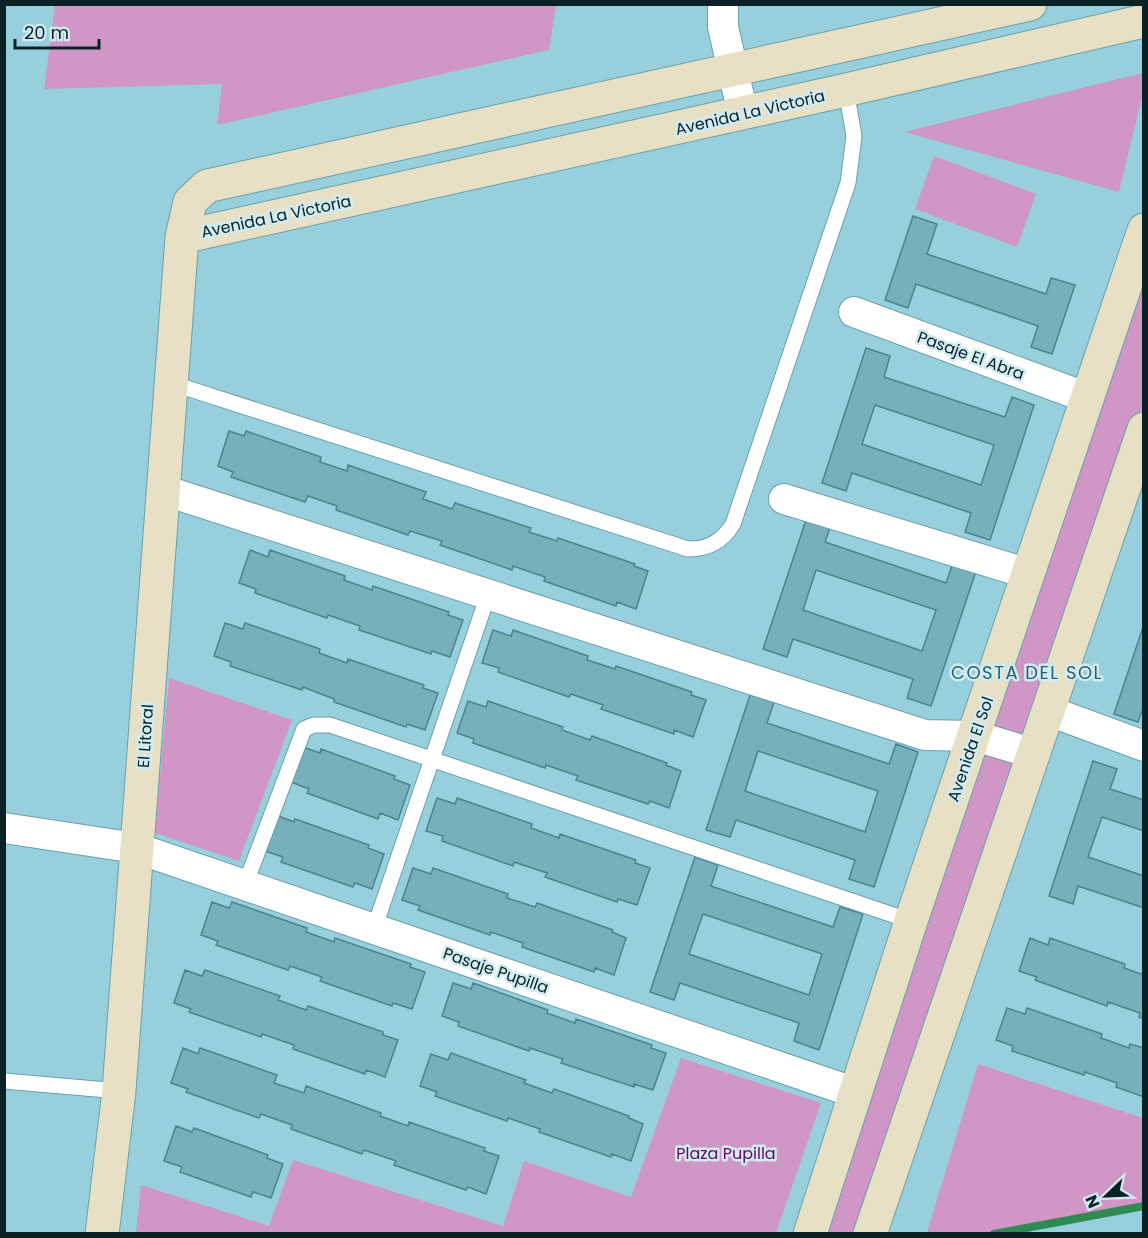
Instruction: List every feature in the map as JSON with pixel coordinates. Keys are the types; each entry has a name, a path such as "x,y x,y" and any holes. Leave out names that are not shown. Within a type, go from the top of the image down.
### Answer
{"street":[{"path":"723,4 723,27 743,114"},
{"name":"Avenida La Victoria","path":"1029,4 207,186 190,202 182,237 743,114 1143,21"},
{"name":"Avenida El Sol","path":"810,1233 911,921 1143,230"},
{"name":"El Litoral","path":"102,1233 119,1091 182,237"},
{"name":"Pasaje El Abra","path":"855,312 1088,398"},
{"path":"870,1233 1035,754 1143,429"},
{"path":"163,490 925,735 975,736 1035,754"},
{"path":"784,499 1029,574"},
{"path":"1049,711 1143,746"},
{"name":"Pasaje Pupilla","path":"4,828 136,848 856,1093"}],"lane":[{"path":"171,383 688,549 708,547 718,542 733,524 848,183 853,161 854,136 846,90"},
{"path":"374,929 488,595"},
{"path":"245,885 304,729 314,725 330,726 911,921"},
{"path":"4,1081 119,1091"}],"green space":[{"path":"55,4 556,5 549,50 217,125 222,84 44,89"},
{"path":"1143,73 1143,93 1119,192 904,132"},
{"path":"934,156 1036,194 1017,247 915,209"},
{"path":"1143,272 1143,405 1030,715 862,1233 812,1234"},
{"path":"169,678 292,720 239,861 155,833"},
{"name":"Plaza Pupilla","path":"681,1058 821,1103 776,1233 136,1233 141,1185 269,1226 293,1160 503,1226 524,1161 631,1197"},
{"path":"978,1064 1143,1118 1143,1206 994,1233 927,1233"}],"building":[{"path":"913,216 937,224 927,254 1046,294 1051,278 1075,285 1052,354 1031,347 1038,326 916,284 908,308 885,300"},
{"path":"866,348 890,356 884,377 1005,417 1012,397 1034,405 990,540 965,532 971,513 852,473 846,491 822,483","holes":["875,405 994,445 981,485 862,444"]},
{"path":"229,431 244,436 246,431 321,457 320,462 347,471 348,465 426,492 423,499 452,509 455,503 531,528 529,532 557,541 558,538 635,564 634,566 648,571 636,609 617,602 616,606 544,581 545,577 513,566 512,570 440,545 442,541 410,531 408,535 336,510 337,506 308,496 305,502 231,477 233,472 218,466"},
{"path":"808,514 832,522 825,542 946,583 953,563 976,571 931,706 907,698 913,679 793,639 787,657 763,649","holes":["816,570 936,610 922,651 803,610"]},
{"path":"250,550 268,557 270,550 345,576 344,580 372,590 373,586 449,612 448,615 463,620 450,657 432,651 431,654 359,630 360,626 328,615 327,618 255,593 256,589 239,583"},
{"path":"225,623 243,629 245,623 320,649 319,653 347,663 348,659 424,685 423,688 438,693 425,730 407,724 406,727 334,702 334,699 303,687 302,690 230,666 231,662 214,656"},
{"path":"1144,624 1144,705 1138,722 1114,714"},
{"path":"493,630 511,636 513,630 588,656 587,660 615,669 616,666 692,692 691,695 706,700 693,737 674,730 674,734 601,709 603,705 571,694 569,697 498,672 499,668 482,663"},
{"path":"750,695 774,702 767,723 889,764 896,744 918,752 874,887 849,879 855,860 736,820 730,837 706,830","holes":["758,751 878,791 865,832 745,791"]},
{"path":"468,701 486,707 488,701 563,727 562,730 590,740 592,736 667,763 666,765 681,771 669,808 650,801 648,804 576,780 578,776 546,765 545,768 473,743 474,739 457,733"},
{"path":"303,747 320,753 321,749 395,776 394,779 410,785 398,820 380,813 378,819 307,793 309,789 291,782"},
{"path":"1093,761 1117,769 1110,789 1144,800 1144,831 1102,817 1088,857 1144,876 1144,908 1078,886 1073,904 1049,896"},
{"path":"437,798 455,804 457,798 532,824 531,828 559,838 560,834 636,860 635,863 650,868 637,905 618,899 617,902 545,877 547,873 514,862 513,866 442,841 443,836 426,831"},
{"path":"278,816 294,822 295,819 369,845 368,848 384,854 372,889 355,883 353,887 281,862 283,857 265,851"},
{"path":"695,857 718,865 711,886 833,927 840,907 863,914 819,1050 794,1041 799,1023 680,983 674,1000 650,992","holes":["703,914 822,954 809,995 689,954"]},
{"path":"413,868 431,874 433,868 508,894 507,898 535,907 537,903 613,930 612,932 626,938 614,975 595,968 594,972 522,947 523,943 491,932 490,935 418,910 420,906 402,900"},
{"path":"212,902 229,908 232,902 307,928 306,932 334,942 335,938 411,964 410,967 425,972 412,1009 393,1003 392,1006 320,981 322,977 290,966 288,970 216,945 218,941 201,935"},
{"path":"1030,938 1048,945 1050,938 1125,964 1124,968 1144,975 1144,1019 1139,1017 1140,1013 1108,1002 1107,1006 1035,980 1037,977 1019,971"},
{"path":"185,970 202,976 205,970 280,996 278,1000 306,1010 308,1006 383,1032 383,1035 398,1040 385,1077 366,1070 365,1074 293,1049 294,1045 262,1034 261,1037 189,1012 191,1009 174,1003"},
{"path":"453,983 471,989 473,983 548,1010 547,1013 575,1023 576,1019 652,1045 651,1048 666,1053 653,1090 634,1084 634,1087 561,1063 563,1059 530,1048 529,1051 458,1026 459,1022 442,1016"},
{"path":"1007,1008 1025,1014 1027,1008 1102,1034 1101,1038 1129,1048 1130,1044 1144,1048 1144,1097 1116,1087 1117,1083 1085,1072 1084,1075 1012,1051 1013,1046 996,1040"},
{"path":"183,1048 198,1054 200,1048 277,1075 274,1083 304,1093 306,1086 381,1113 380,1116 408,1126 409,1122 485,1148 484,1151 499,1156 486,1194 468,1187 466,1190 394,1165 396,1161 364,1150 362,1154 291,1129 292,1125 261,1114 259,1118 186,1092 188,1089 171,1083"},
{"path":"451,1053 526,1080 524,1083 552,1093 554,1089 629,1116 643,1124 631,1161 612,1154 611,1157 539,1132 540,1129 508,1118 507,1121 435,1096 437,1092 420,1086 431,1054 448,1060"},
{"path":"176,1126 192,1132 194,1128 268,1155 267,1158 283,1164 271,1198 253,1192 251,1197 180,1172 182,1167 164,1161"}],"waterway":[{"path":"994,1234 1144,1206"}],"district":[{"name":"COSTA DEL SOL","path":"1027,673"}]}
